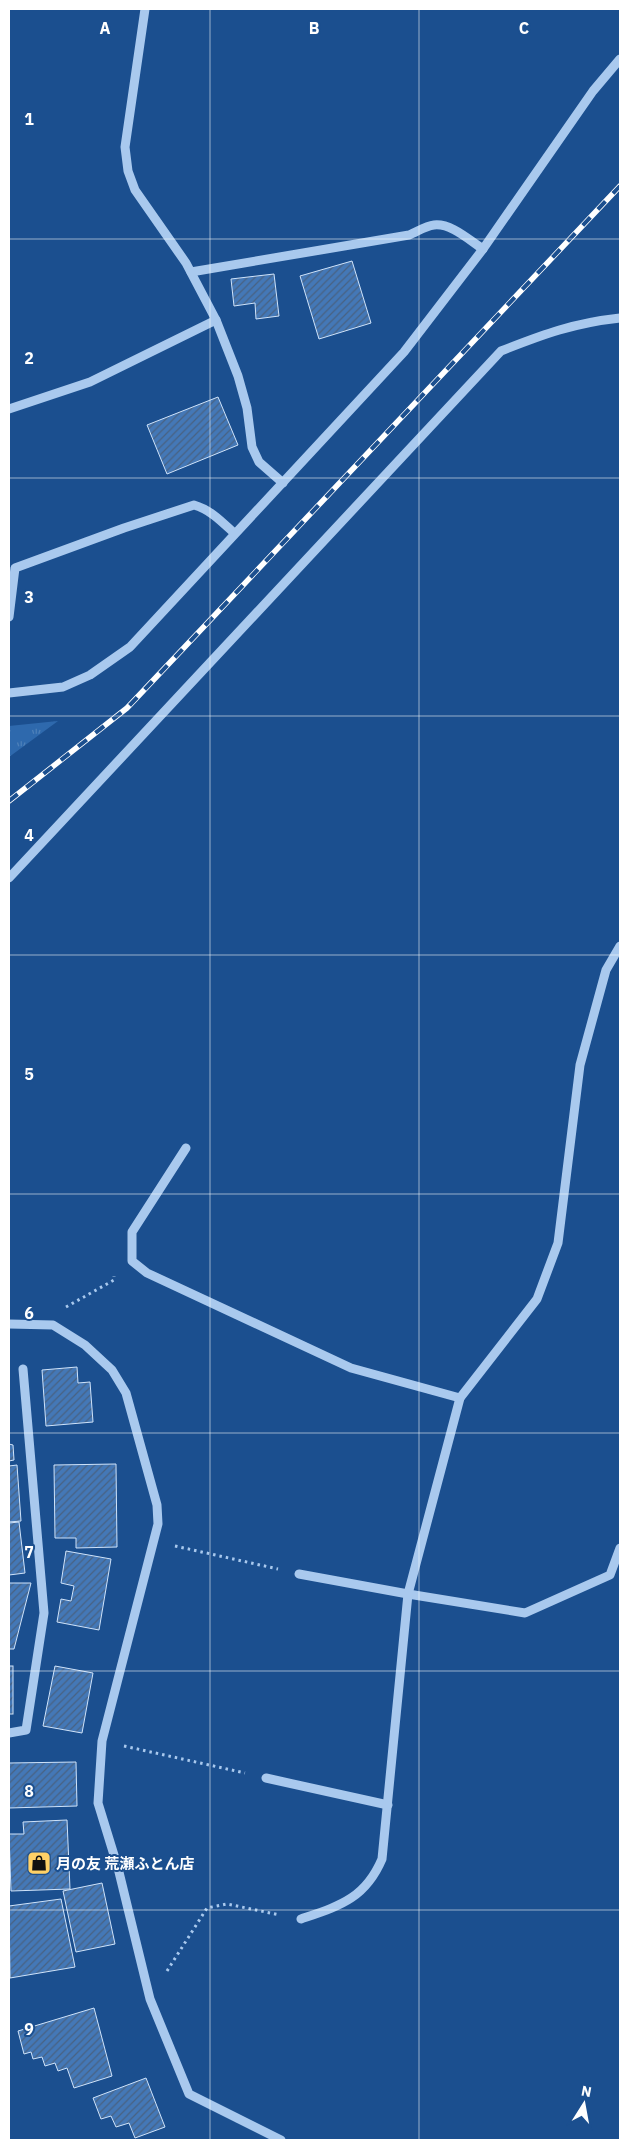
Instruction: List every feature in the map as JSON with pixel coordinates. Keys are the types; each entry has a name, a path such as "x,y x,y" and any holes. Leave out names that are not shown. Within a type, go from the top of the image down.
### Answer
{"street":[{"path":"145,9 125,147 128,171 135,190 190,272 216,320 238,376 247,408 252,447 259,462 283,483"},
{"path":"9,693 63,687 90,676 130,647 404,352 483,249 592,91 620,59"},
{"path":"190,272 408,235 435,225 445,226 458,232 483,249"},
{"path":"9,878 501,351 548,333 580,324 620,318"},
{"path":"9,408 90,382 216,320"},
{"path":"9,617 15,568 24,564 194,505 203,508 213,515 234,533"},
{"path":"301,1920 341,1906 355,1896 376,1873 382,1859 408,1594 460,1398 537,1299 558,1243 580,1065 606,970 620,946"},
{"path":"186,1148 132,1232 132,1261 147,1273 351,1368 460,1398"},
{"path":"9,1324 53,1325 85,1345 112,1370 126,1393 157,1505 158,1524 155,1542 102,1741 98,1802 118,1868 150,1999 189,2094 281,2140"},
{"path":"9,1733 26,1730 44,1612 23,1369"},
{"path":"299,1574 525,1613 610,1575 620,1548"},
{"path":"266,1778 388,1805"}],"path":[{"path":"53,1325 60,1311 114,1280 113,1258 132,1248"},
{"path":"155,1542 299,1574"},
{"path":"102,1741 266,1778"},
{"path":"150,1999 207,1908 227,1904 301,1920"}],"green space":[{"path":"58,721 9,757 9,726"}],"building":[{"path":"352,261 371,323 319,339 300,276"},
{"path":"274,274 279,316 256,319 255,303 234,306 231,279"},
{"path":"218,397 238,445 167,474 147,425"},
{"path":"77,1367 78,1383 90,1382 93,1422 46,1426 42,1370"},
{"path":"9,1444 13,1445 14,1460 9,1461"},
{"path":"116,1464 117,1547 76,1548 76,1538 55,1538 54,1465"},
{"path":"17,1465 21,1521 9,1522 9,1466"},
{"path":"19,1522 25,1573 9,1575 9,1523"},
{"path":"66,1551 111,1559 99,1630 57,1622 61,1599 71,1601 74,1586 61,1583"},
{"path":"9,1583 31,1583 14,1649 9,1649"},
{"path":"9,1666 13,1666 13,1714 9,1714"},
{"path":"55,1666 93,1673 82,1733 43,1726"},
{"path":"76,1762 77,1806 9,1808 9,1763"},
{"name":"月の友 荒瀬ふとん店","path":"67,1820 70,1889 11,1891 9,1834 24,1834 23,1822"},
{"path":"102,1883 115,1944 76,1952 63,1891"},
{"path":"61,1899 75,1967 10,1978 9,1906"},
{"path":"94,2008 112,2076 74,2088 67,2068 58,2071 55,2063 45,2066 42,2057 33,2059 31,2052 24,2054 18,2031"},
{"path":"146,2078 165,2127 135,2138 129,2123 116,2127 111,2116 101,2119 93,2098"}],"railway":[{"path":"9,801 127,708 620,186"}],"place":[{"name":"月の友 荒瀬ふとん店","path":"39,1863"}]}
